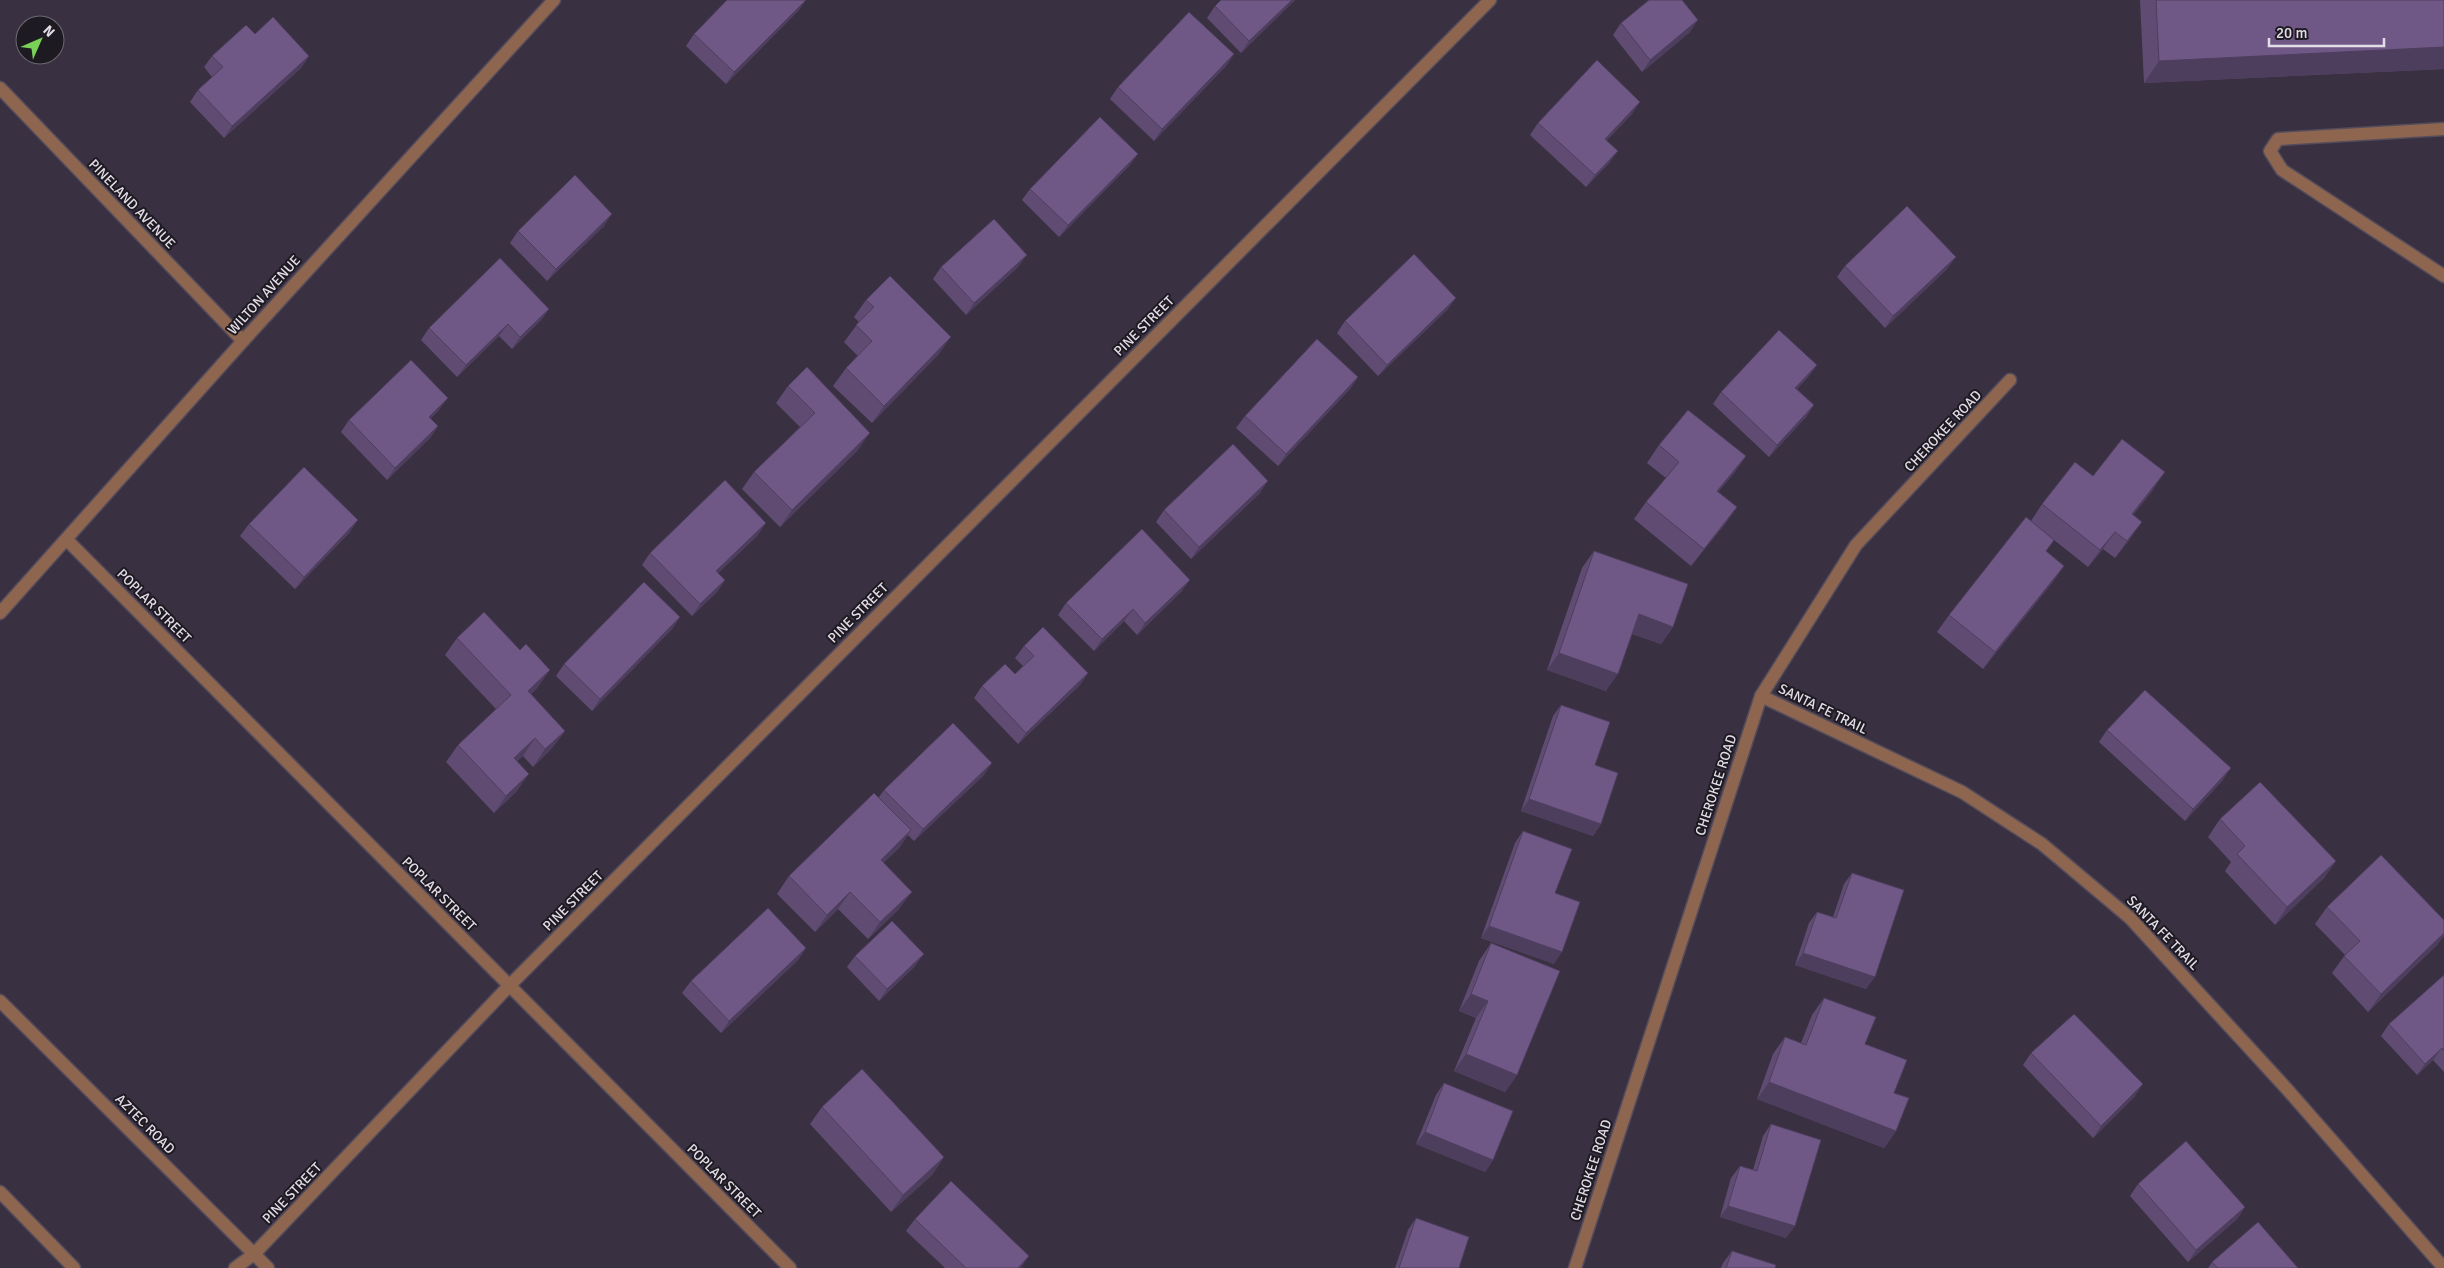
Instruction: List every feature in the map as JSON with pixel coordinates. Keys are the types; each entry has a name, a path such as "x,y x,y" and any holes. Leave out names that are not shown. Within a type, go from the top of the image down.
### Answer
{"street":[{"name":"WILTON AVENUE","path":"0,613 67,540 242,341 554,0"},
{"name":"PINE STREET","path":"236,1268 254,1254 509,986 1490,0"},
{"name":"PINELAND AVENUE","path":"0,88 242,341"},
{"path":"2444,129 2278,139 2270,151 2282,170 2444,276"},
{"name":"CHEROKEE ROAD","path":"1576,1268 1761,696 1856,545 2010,380"},
{"name":"POPLAR STREET","path":"67,540 790,1268"},
{"name":"SANTA FE TRAIL","path":"1761,696 1962,792 2042,844 2130,918 2286,1088 2444,1268"},
{"name":"AZTEC ROAD","path":"0,1002 268,1268"},
{"path":"0,1192 74,1268"}],"building":[{"path":"727,0 806,0 734,72 694,34"},
{"path":"1221,0 1292,0 1249,41 1215,6"},
{"path":"1649,0 1682,0 1698,20 1650,60 1621,23"},
{"path":"2156,0 2444,0 2444,47 2159,61"},
{"path":"1189,12 1234,54 1162,129 1118,87"},
{"path":"273,17 309,56 232,126 198,90 223,67 212,56 246,25 255,34"},
{"path":"1597,60 1640,102 1605,139 1618,151 1595,175 1538,123"},
{"path":"1100,117 1138,154 1068,225 1030,189"},
{"path":"575,175 612,214 556,269 518,231"},
{"path":"1907,206 1956,257 1893,316 1845,266"},
{"path":"994,219 1027,255 974,303 941,267"},
{"path":"1414,254 1456,298 1387,365 1345,321"},
{"path":"500,258 549,309 520,337 508,324 466,365 429,328"},
{"path":"890,276 951,337 884,406 846,368 872,341 856,325 874,307 866,300"},
{"path":"1779,330 1817,365 1795,388 1814,405 1777,445 1721,392"},
{"path":"1317,339 1358,377 1286,454 1245,416"},
{"path":"411,360 448,398 429,417 438,426 395,468 349,420"},
{"path":"807,367 870,433 792,510 754,472 815,413 788,386"},
{"path":"1688,410 1746,456 1717,491 1737,507 1704,549 1646,502 1679,462 1659,445"},
{"path":"2122,439 2165,472 2132,514 2142,522 2127,541 2115,532 2100,550 2042,504 2075,462 2093,476"},
{"path":"1233,444 1268,481 1199,547 1164,510"},
{"path":"304,467 358,520 304,577 249,524"},
{"path":"725,480 766,523 716,571 725,580 700,604 650,553"},
{"path":"2026,517 2054,540 2046,551 2064,566 1995,652 1949,615"},
{"path":"1142,529 1190,580 1145,623 1133,609 1102,639 1066,603"},
{"path":"1594,551 1688,584 1673,627 1639,614 1618,674 1559,653"},
{"path":"644,582 680,617 600,699 564,664"},
{"path":"484,612 520,650 526,644 550,670 528,691 565,731 545,749 535,738 514,758 529,774 506,796 458,745 511,695 457,638"},
{"path":"1043,627 1088,673 1026,733 982,686 1005,664 1015,674 1034,656 1024,646"},
{"path":"2145,690 2231,768 2193,809 2107,730"},
{"path":"1561,705 1610,722 1595,765 1618,773 1601,824 1529,799"},
{"path":"953,723 992,763 923,829 884,790"},
{"path":"2260,782 2336,861 2287,907 2237,854 2245,846 2220,819"},
{"path":"874,793 911,830 881,860 912,892 880,922 850,892 827,915 789,876"},
{"path":"1523,831 1572,849 1555,893 1580,902 1562,952 1489,926"},
{"path":"2381,855 2444,920 2444,933 2381,994 2344,956 2360,941 2327,907"},
{"path":"1852,873 1904,890 1875,977 1803,953 1817,912 1836,918"},
{"path":"768,908 806,948 729,1021 691,981"},
{"path":"892,921 924,954 887,989 855,956"},
{"path":"1491,943 1560,971 1517,1075 1466,1054 1488,1001 1471,994"},
{"path":"2444,975 2444,1051 2442,1048 2425,1064 2389,1024"},
{"path":"1824,998 1876,1017 1865,1044 1907,1060 1894,1093 1909,1098 1896,1131 1769,1082 1785,1037 1806,1045"},
{"path":"2074,1014 2143,1084 2101,1126 2031,1053"},
{"path":"862,1069 944,1157 903,1195 822,1107"},
{"path":"1444,1083 1513,1111 1493,1160 1425,1132"},
{"path":"1771,1124 1821,1140 1795,1226 1728,1206 1740,1166 1757,1171"},
{"path":"2186,1141 2245,1207 2196,1250 2138,1184"},
{"path":"951,1181 1029,1256 1018,1268 966,1268 915,1219"},
{"path":"1416,1218 1469,1237 1459,1268 1399,1268"},
{"path":"2258,1222 2298,1268 2218,1268 2212,1262"},
{"path":"1732,1251 1776,1265 1775,1268 1726,1268"}]}
